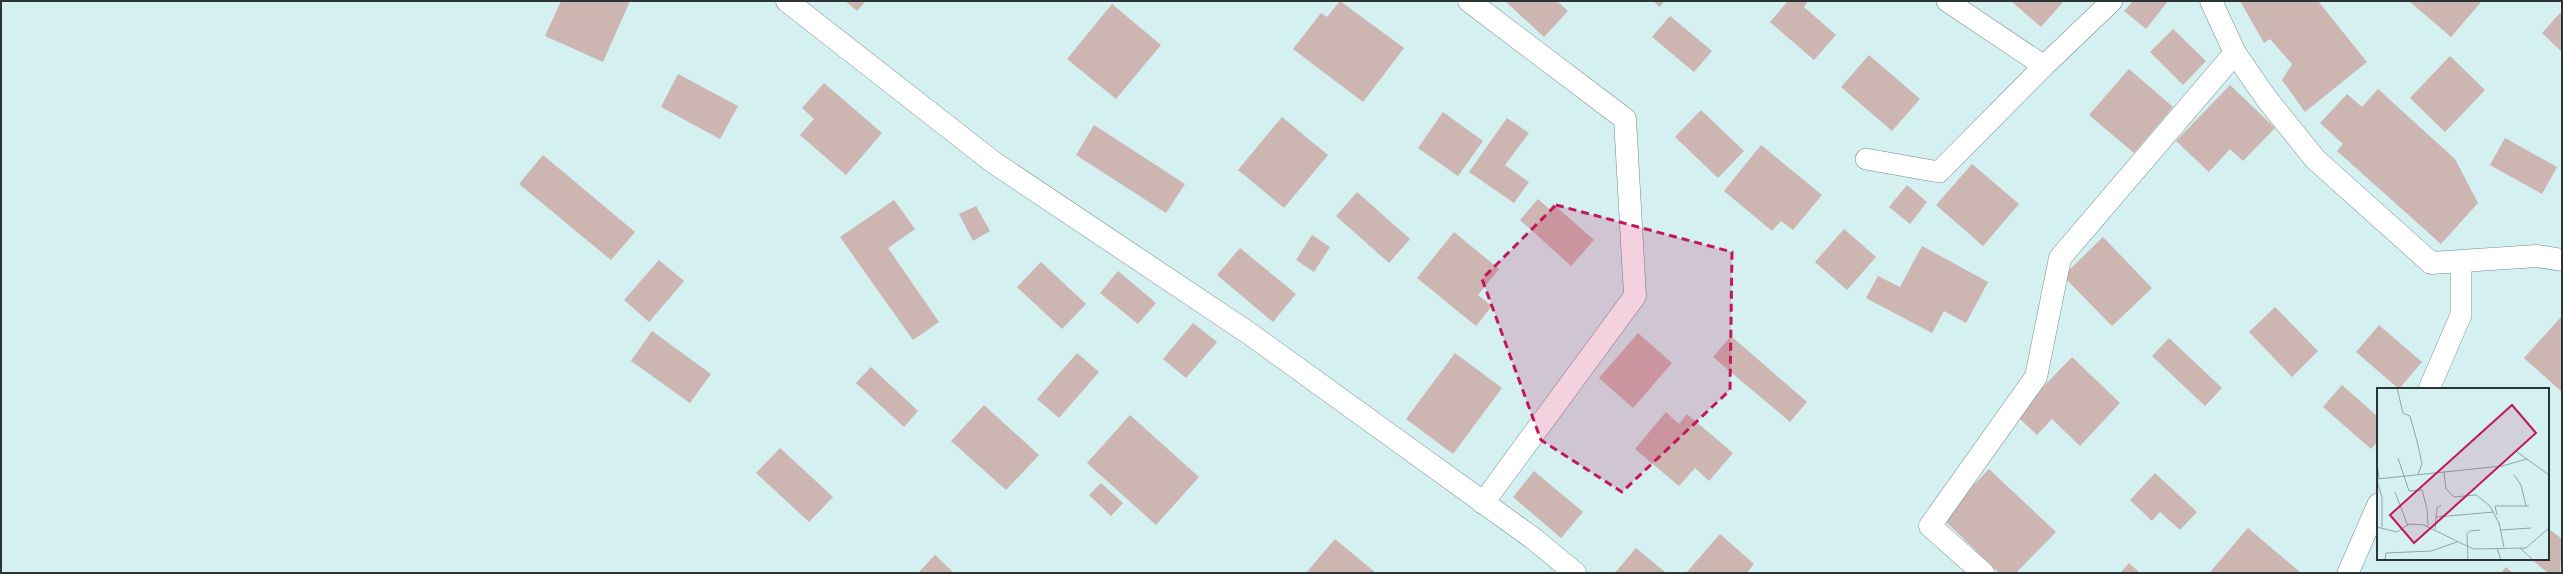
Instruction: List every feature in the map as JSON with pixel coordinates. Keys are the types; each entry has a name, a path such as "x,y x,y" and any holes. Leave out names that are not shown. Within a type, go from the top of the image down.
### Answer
{"street":[{"path":"787,1 993,162 1250,334 1534,539 1575,573"},
{"path":"1469,1 1625,118 1635,296 1483,503"},
{"path":"2211,1 2235,53 2266,98 2315,159 2431,263 2537,256 2562,260"},
{"path":"1983,573 1930,526 2036,377 2060,258 2235,53"}],"lane":[{"path":"1947,1 2044,66"},
{"path":"1866,159 1939,172 2044,66 2112,1"},
{"path":"2429,388 2461,315 2462,262"},
{"path":"2348,573 2377,506"}],"highlighted area":[{"path":"1556,205 1732,252 1730,390 1622,492 1541,440 1482,279"}],"building":[{"path":"561,1 630,1 603,62 545,36"},
{"path":"845,1 866,1 857,11"},
{"path":"1340,1 1404,48 1363,102 1293,49 1321,13 1327,17"},
{"path":"1505,1 1557,1 1568,11 1544,37"},
{"path":"1653,1 1664,1 1660,7"},
{"path":"1785,1 1808,1 1804,7 1836,35 1814,60 1770,22 1787,2"},
{"path":"2011,1 2064,1 2041,27"},
{"path":"2133,1 2168,1 2146,29 2124,11"},
{"path":"2240,1 2318,1 2367,62 2305,112 2282,80 2292,64 2270,39 2264,43"},
{"path":"2409,1 2482,1 2451,37"},
{"path":"1112,4 1161,45 1116,99 1067,59"},
{"path":"2560,13 2562,15 2562,52 2542,33"},
{"path":"1670,16 1712,51 1694,72 1652,37"},
{"path":"2173,29 2206,61 2183,85 2150,52"},
{"path":"1869,55 1920,99 1892,131 1841,87"},
{"path":"2450,56 2485,90 2445,132 2410,98"},
{"path":"2129,69 2173,107 2134,153 2089,115"},
{"path":"678,74 738,106 720,139 661,107"},
{"path":"824,83 882,133 846,175 800,135 814,119 802,108"},
{"path":"2230,85 2275,128 2243,161 2230,149 2209,172 2176,141"},
{"path":"2378,89 2455,159 2478,203 2441,244 2337,151 2343,144 2320,123 2347,94 2362,107"},
{"path":"1701,110 1744,151 1718,178 1675,137"},
{"path":"1443,112 1483,141 1458,176 1418,148"},
{"path":"1282,117 1328,155 1284,208 1238,170"},
{"path":"1507,118 1529,133 1505,165 1529,182 1514,203 1469,172"},
{"path":"1094,125 1185,184 1166,213 1076,155"},
{"path":"2505,138 2557,167 2542,194 2490,165"},
{"path":"1761,145 1822,195 1793,230 1781,221 1772,231 1724,191"},
{"path":"543,155 635,232 611,260 519,184"},
{"path":"1972,164 2019,204 1983,246 1936,205"},
{"path":"1907,185 1927,202 1910,224 1889,207"},
{"path":"1357,192 1410,239 1389,263 1336,216"},
{"path":"1538,199 1549,209 1553,204 1594,240 1571,266 1520,220"},
{"path":"894,200 915,229 888,248 939,322 913,340 840,237"},
{"path":"976,206 990,231 973,241 959,214"},
{"path":"1844,229 1876,257 1847,290 1815,262"},
{"path":"1454,232 1499,269 1478,295 1492,306 1476,326 1417,278"},
{"path":"1312,235 1330,247 1314,272 1296,260"},
{"path":"2103,237 2152,288 2112,326 2063,276"},
{"path":"1922,246 1988,282 1966,323 1944,311 1932,333 1866,298 1878,276 1900,287"},
{"path":"1240,248 1296,294 1273,322 1217,275"},
{"path":"659,260 684,281 649,322 624,300"},
{"path":"1041,262 1086,304 1062,329 1017,287"},
{"path":"1118,271 1156,303 1138,324 1100,293"},
{"path":"2275,307 2318,351 2292,377 2249,332"},
{"path":"2562,316 2562,392 2524,358"},
{"path":"1193,323 1217,342 1186,378 1163,359"},
{"path":"2379,325 2422,362 2400,388 2398,388 2356,352"},
{"path":"652,331 711,374 690,403 631,361"},
{"path":"1638,333 1672,363 1633,408 1599,378"},
{"path":"1731,336 1807,402 1790,422 1713,357"},
{"path":"2169,338 2222,388 2205,406 2152,356"},
{"path":"1077,353 1099,372 1059,418 1037,399"},
{"path":"1455,353 1502,388 1453,454 1406,419"},
{"path":"2072,357 2120,403 2080,446 2052,419 2037,435 2016,415"},
{"path":"871,367 918,411 904,427 856,383"},
{"path":"2342,385 2377,416 2377,442 2371,449 2323,407"},
{"path":"984,405 1039,455 1006,490 951,441"},
{"path":"1666,412 1679,424 1687,414 1733,453 1709,481 1695,468 1679,486 1635,449"},
{"path":"1130,415 1199,477 1156,525 1087,463"},
{"path":"780,448 833,497 809,522 756,473"},
{"path":"1989,469 2056,532 2016,573 1999,573 1942,518"},
{"path":"1534,471 1583,512 1561,538 1513,497"},
{"path":"2155,473 2197,512 2180,530 2160,512 2152,521 2130,500"},
{"path":"1101,483 1123,503 1111,516 1089,495"},
{"path":"2248,528 2301,573 2214,573 2211,571"},
{"path":"2549,529 2562,539 2560,573 2548,573 2532,560 2549,560"},
{"path":"1720,534 1754,564 1747,573 1686,573"},
{"path":"1335,539 1376,573 1306,573"},
{"path":"1636,548 1665,572 1615,573"},
{"path":"935,555 954,573 918,573"},
{"path":"2129,563 2140,573 2120,573"},
{"path":"2506,567 2513,573 2501,573"}]}
